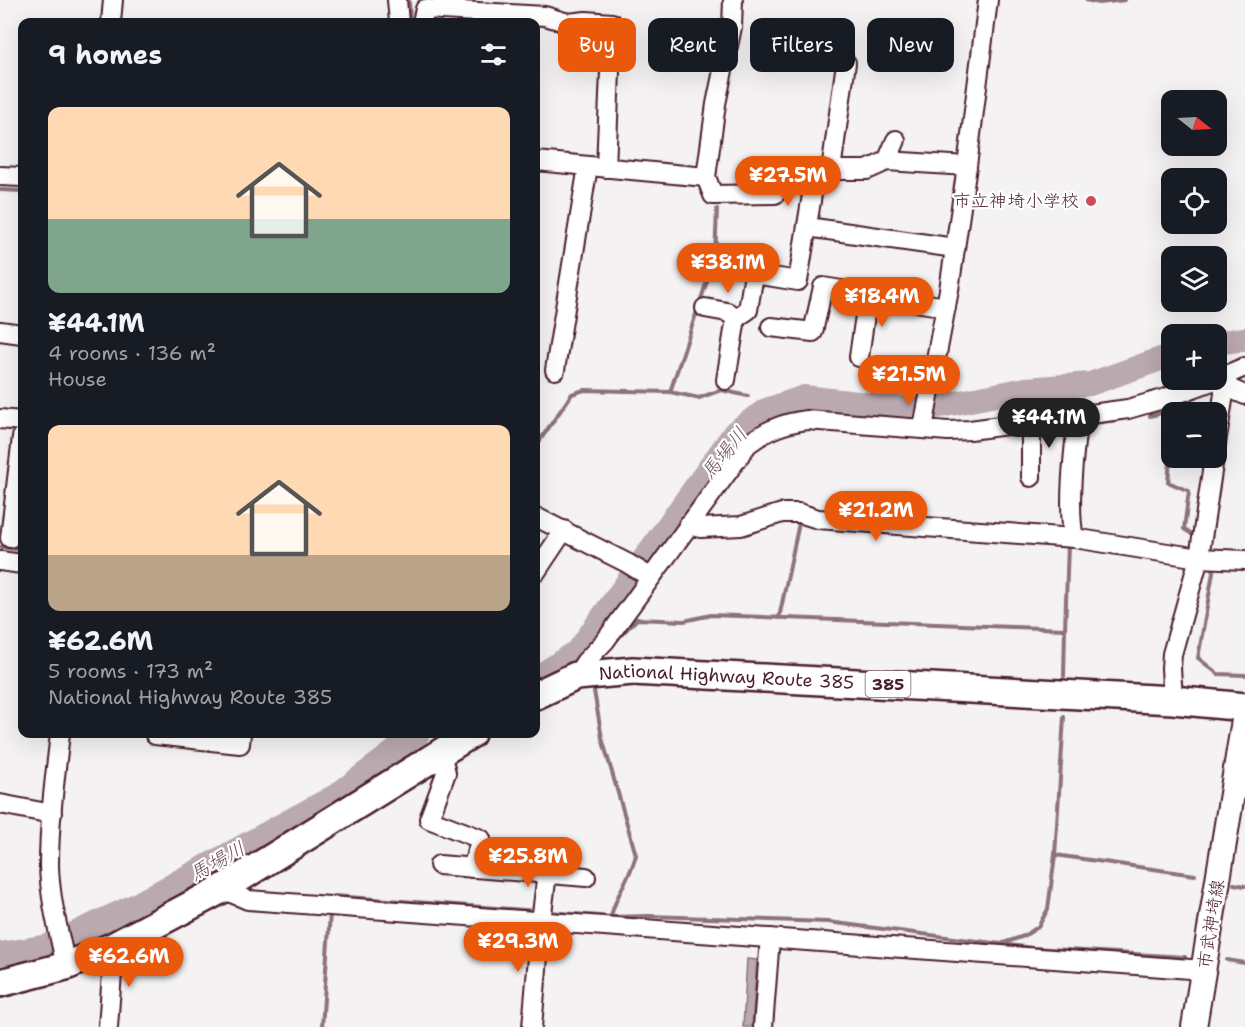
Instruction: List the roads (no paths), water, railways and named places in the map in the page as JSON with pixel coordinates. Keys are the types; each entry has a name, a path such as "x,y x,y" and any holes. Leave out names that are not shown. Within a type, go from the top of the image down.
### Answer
{"highway":[{"name":"National Highway Route 385","path":"540,693 576,676 633,671 1173,700 1245,707"},
{"path":"0,983 65,960 114,946 222,889 465,738"}],"main road":[{"name":"市武神埼線","path":"1194,1027 1245,714"}],"street":[{"path":"111,18 113,0"},
{"path":"398,0 399,18"},
{"path":"734,0 732,27 716,104 706,177 712,195 775,195 797,170 867,170 887,161 967,166"},
{"path":"923,428 946,307 988,2"},
{"path":"423,18 425,9 504,18"},
{"path":"524,18 545,16 568,23 586,21 612,23 597,167 555,370"},
{"path":"726,380 736,318 748,310 754,274 798,281 807,227 824,170 844,72"},
{"path":"887,161 896,140"},
{"path":"540,161 706,177"},
{"path":"0,176 18,177"},
{"path":"807,227 955,248"},
{"path":"771,327 813,332 823,287 946,307"},
{"path":"859,357 868,294"},
{"path":"705,308 727,312 736,318"},
{"path":"0,331 18,333"},
{"path":"1227,374 1245,367"},
{"path":"1227,386 1245,395"},
{"path":"576,676 585,662 605,641 747,444 784,423 807,420 948,431 970,430 1128,409 1183,390"},
{"path":"1074,538 1071,525 1074,447 1078,416"},
{"path":"0,419 18,421"},
{"path":"1031,421 1031,477"},
{"path":"1173,700 1172,654 1199,558 1213,468"},
{"path":"10,538 18,471"},
{"path":"688,525 701,528 741,526 782,513 799,513 818,519 1074,538 1199,558 1245,560"},
{"path":"540,519 650,577"},
{"path":"540,566 564,530"},
{"path":"0,561 18,563"},
{"path":"60,738 52,814 50,867 54,911 65,960"},
{"path":"183,738 240,744 241,738"},
{"path":"441,753 446,773 429,819 482,839 472,868"},
{"path":"0,804 52,814"},
{"path":"439,865 586,877"},
{"path":"532,1027 547,873"},
{"path":"222,889 248,900 542,914 770,938 1204,970"},
{"path":"763,1027 770,938"},
{"path":"108,1027 114,946"}],"waterway":[{"path":"409,0 410,18"},
{"path":"1086,0 1099,3 1125,0"},
{"path":"0,190 18,191"},
{"path":"670,392 715,257 717,209"},
{"name":"馬場川","path":"1227,341 1245,339"},
{"name":"馬場川","path":"540,675 578,651 735,432 766,410 804,397 920,410 1026,389 1090,384 1161,359"},
{"path":"540,440 572,394 584,390 670,392 699,398 721,390 748,396"},
{"path":"1150,416 1161,413"},
{"path":"1087,424 1117,420"},
{"path":"1169,468 1168,482 1189,491 1184,529 1195,536"},
{"path":"779,618 799,523 803,523"},
{"path":"617,639 637,619 684,621 711,615 1065,629 1068,545 1065,545"},
{"path":"0,547 18,549"},
{"path":"1214,567 1198,658 1218,674 1245,675"},
{"path":"1064,676 1065,629"},
{"path":"594,691 602,738 636,855 611,917"},
{"path":"1001,944 1024,936 1038,927 1048,909 1055,855 1064,717"},
{"name":"馬場川","path":"0,954 48,946 132,907 337,795 413,738"},
{"path":"1055,855 1195,875"},
{"path":"1234,884 1245,886"},
{"path":"334,896 538,911"},
{"path":"549,912 611,917 648,916 828,922 1033,948 1185,957"},
{"path":"322,1027 330,913"},
{"path":"1227,960 1245,963"}],"place":[{"name":"市立神埼小学校","path":"1091,201"}]}
